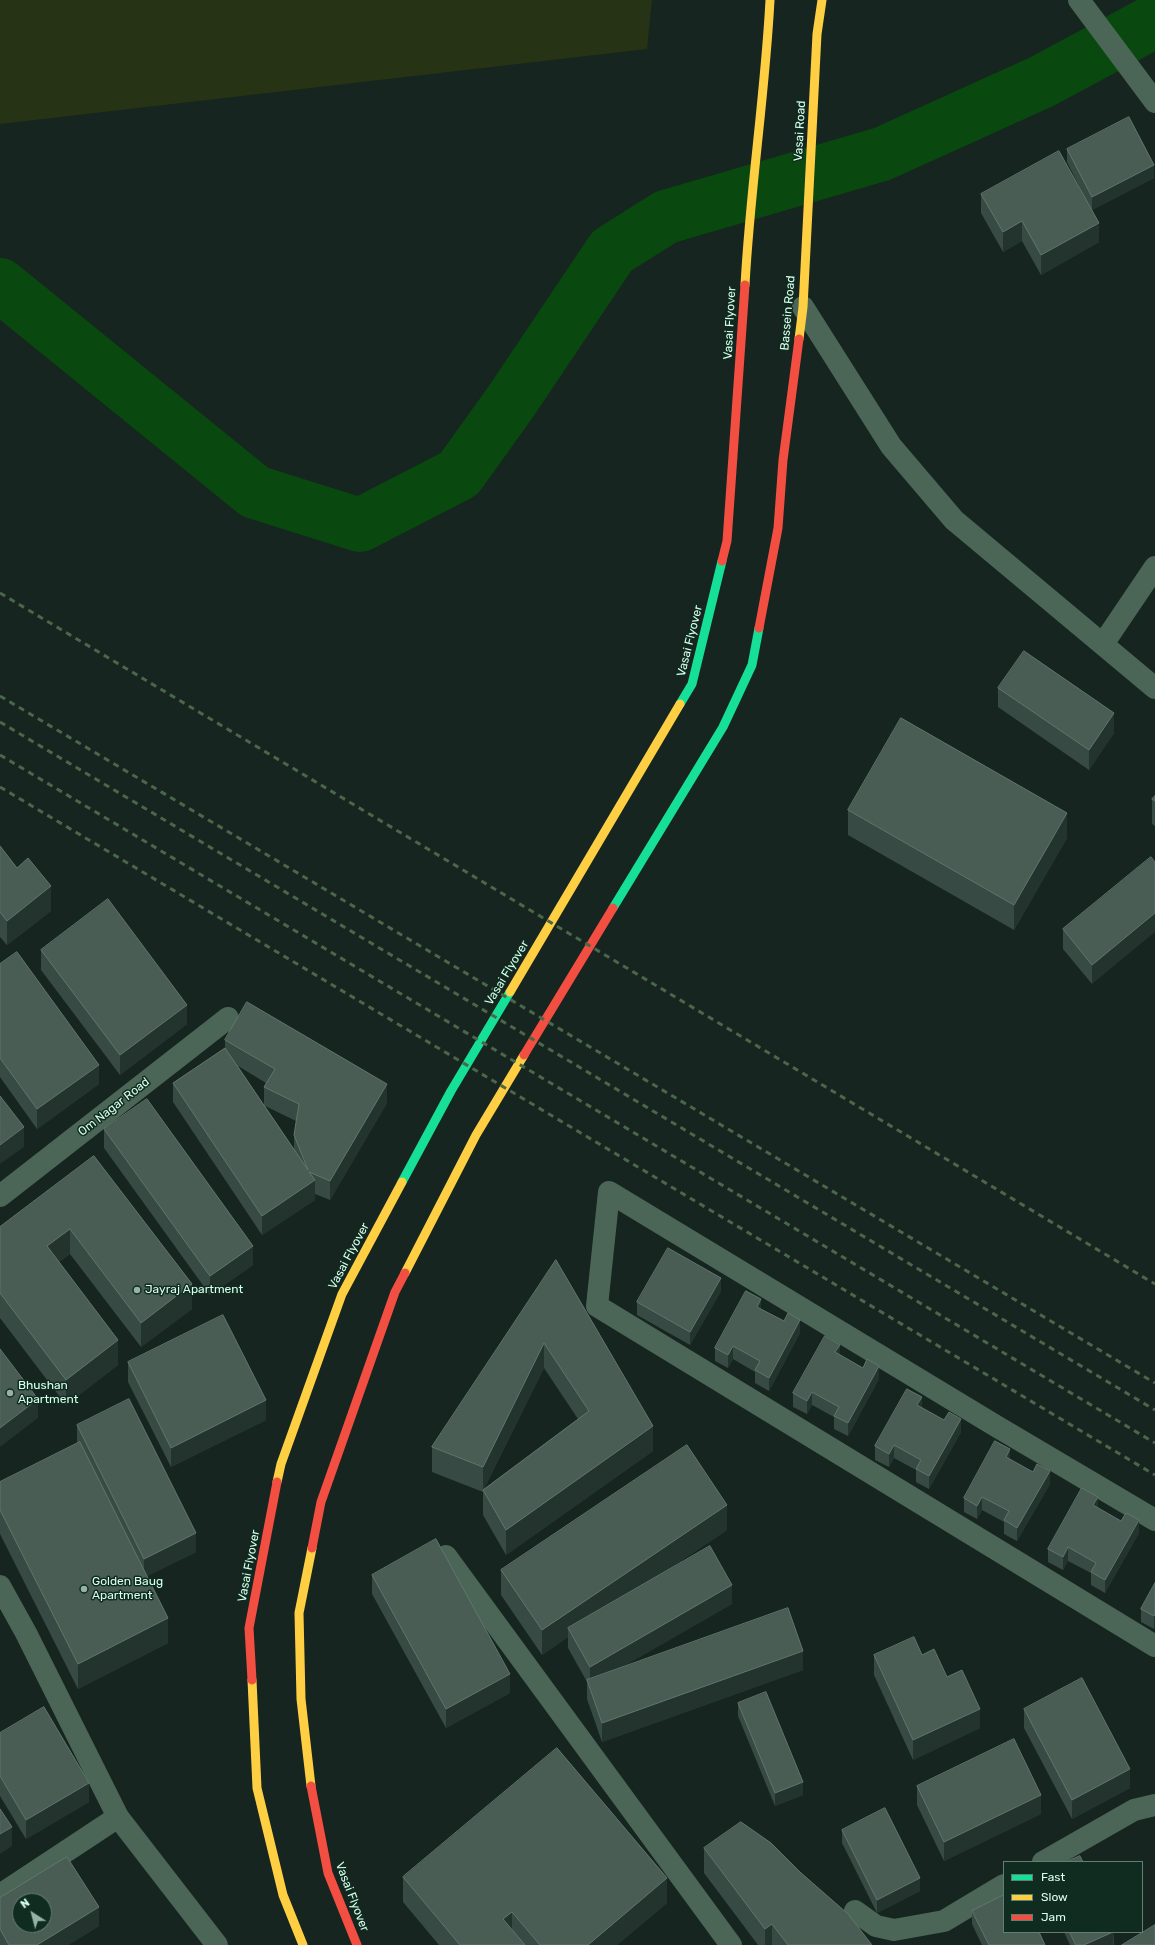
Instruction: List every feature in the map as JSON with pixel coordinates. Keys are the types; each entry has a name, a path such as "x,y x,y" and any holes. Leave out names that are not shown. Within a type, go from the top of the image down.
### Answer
{"main road":[{"name":"Vasai Flyover","path":"303,1945 283,1895 257,1788 249,1628 281,1464 342,1294 451,1091 692,684 727,540 738,412 748,227 767,61 770,0"},
{"name":"Vasai Road","path":"805,264 817,34 822,0"},
{"name":"Bassein Road","path":"796,364 803,307 805,264"},
{"name":"Vasai Flyover","path":"357,1945 328,1873 312,1798 301,1699 299,1613 321,1502 395,1292 476,1135 723,727 752,664 778,528 783,460 796,364"}],"street":[{"path":"1079,0 1155,102"},
{"path":"803,307 891,446 954,520 1155,688"},
{"path":"1103,644 1155,567"},
{"name":"Om Nagar Road","path":"0,1196 228,1018"},
{"path":"1155,1520 996,1426 609,1192 597,1306 1155,1646"},
{"path":"446,1556 731,1945"},
{"path":"0,1586 26,1633 118,1818 216,1945"},
{"path":"1045,1861 1134,1810 1155,1805"},
{"path":"0,1895 118,1818"},
{"path":"855,1911 876,1926 894,1930 944,1921 1003,1886"}],"green space":[{"path":"0,0 652,0 647,49 0,124"}],"building":[{"path":"1129,117 1154,165 1092,197 1067,149"},
{"path":"1059,151 1099,223 1041,255 1022,221 1003,232 981,194"},
{"path":"1024,651 1114,713 1089,750 998,688"},
{"path":"901,718 1067,813 1014,905 848,810"},
{"path":"0,846 17,868 28,858 51,886 7,921 0,912"},
{"path":"1151,857 1155,862 1155,913 1092,965 1063,929"},
{"path":"108,899 187,1005 120,1055 41,950"},
{"path":"17,952 99,1065 37,1109 0,1058 0,964"},
{"path":"247,1002 387,1084 330,1181 309,1172 315,1180 262,1216 173,1083 225,1048 308,1170 294,1135 299,1104 264,1087 275,1069 225,1040"},
{"path":"0,1096 24,1127 0,1145"},
{"path":"147,1099 253,1246 210,1276 104,1129"},
{"name":"Jayraj Apartment","path":"94,1156 192,1284 141,1323 70,1229 47,1246 118,1340 66,1380 0,1293 0,1227"},
{"path":"668,1248 721,1278 690,1332 637,1302"},
{"path":"556,1260 653,1426 506,1530 483,1490 589,1411 544,1343 483,1467 432,1447"},
{"path":"746,1291 761,1299 757,1307 784,1321 788,1313 800,1320 769,1378 755,1370 760,1361 733,1346 728,1355 715,1348"},
{"path":"223,1315 266,1400 171,1448 128,1362"},
{"path":"825,1336 840,1345 835,1352 863,1368 867,1359 879,1366 848,1423 834,1416 839,1407 812,1392 807,1401 793,1393"},
{"path":"0,1349 38,1399 0,1428"},
{"path":"907,1389 922,1397 917,1405 944,1420 949,1412 961,1419 929,1476 916,1469 921,1460 894,1445 889,1454 875,1446"},
{"path":"129,1399 196,1533 144,1559 77,1425"},
{"path":"995,1441 1010,1449 1006,1457 1033,1472 1037,1464 1050,1471 1017,1528 1004,1520 1009,1511 982,1497 977,1506 964,1498"},
{"name":"Golden Baug Apartment","path":"80,1442 168,1618 78,1664 0,1510 0,1482"},
{"path":"687,1445 727,1505 542,1630 501,1570"},
{"path":"1082,1488 1098,1497 1093,1505 1121,1521 1126,1513 1139,1520 1105,1580 1091,1572 1096,1563 1068,1547 1063,1557 1048,1549"},
{"path":"436,1539 510,1674 446,1709 372,1575"},
{"path":"710,1546 732,1585 590,1667 568,1628"},
{"path":"1155,1583 1155,1614 1154,1616 1141,1609"},
{"path":"788,1608 803,1651 602,1723 587,1680"},
{"path":"914,1637 922,1655 934,1649 947,1677 962,1670 980,1709 913,1740 874,1655"},
{"path":"1082,1678 1130,1769 1072,1800 1024,1709"},
{"path":"766,1692 803,1782 775,1793 738,1703"},
{"path":"44,1707 89,1783 26,1820 0,1776 0,1733"},
{"path":"1014,1739 1041,1795 944,1842 917,1786"},
{"path":"557,1748 667,1878 588,1945 540,1945 512,1912 503,1919 525,1945 460,1945 403,1877"},
{"path":"885,1808 920,1878 877,1900 842,1830"},
{"path":"0,1809 12,1827 0,1834"},
{"path":"741,1822 771,1843 800,1872 848,1914 872,1945 788,1945 772,1924 765,1929 704,1848"},
{"path":"1080,1856 1082,1861 1068,1861"},
{"path":"67,1857 99,1907 37,1945 9,1945 0,1929 0,1898"},
{"path":"1003,1896 1003,1933 1039,1933 1045,1945 989,1945 972,1911"},
{"path":"1155,1925 1155,1945 1122,1945 1143,1933"},
{"path":"1070,1933 1111,1933 1084,1945 1076,1945"}],"waterway":[{"path":"0,285 255,492 360,525 459,474 512,400 612,251 666,217 882,154 1041,82 1155,21"}],"railway":[{"path":"0,593 1155,1284"},
{"path":"0,696 1155,1383"},
{"path":"0,722 1155,1410"},
{"path":"0,755 1155,1443"},
{"path":"0,787 1155,1475"}],"traffic: fast":[{"path":"680,704 692,684 722,561"},
{"path":"613,908 723,727 752,665 759,628"},
{"path":"402,1182 451,1091 510,992"}],"traffic: slow":[{"path":"745,285 750,214 765,72 770,0"},
{"path":"799,339 803,307 817,34 822,0"},
{"path":"510,992 680,704"},
{"path":"405,1273 476,1135 524,1055"},
{"path":"277,1482 281,1464 342,1294 402,1182"},
{"path":"311,1786 301,1699 299,1613 312,1548"},
{"path":"252,1680 257,1788 283,1895 303,1945"}],"traffic: jam":[{"path":"722,561 727,541 745,285"},
{"path":"759,628 778,528 783,460 799,339"},
{"path":"524,1055 613,908"},
{"path":"312,1548 321,1502 395,1292 405,1273"},
{"path":"252,1680 249,1628 277,1482"},
{"path":"311,1786 328,1873 357,1945"}],"place":[{"name":"Jayraj Apartment","path":"137,1290"},
{"name":"Bhushan Apartment","path":"10,1393"},
{"name":"Golden Baug Apartment","path":"84,1589"}]}
